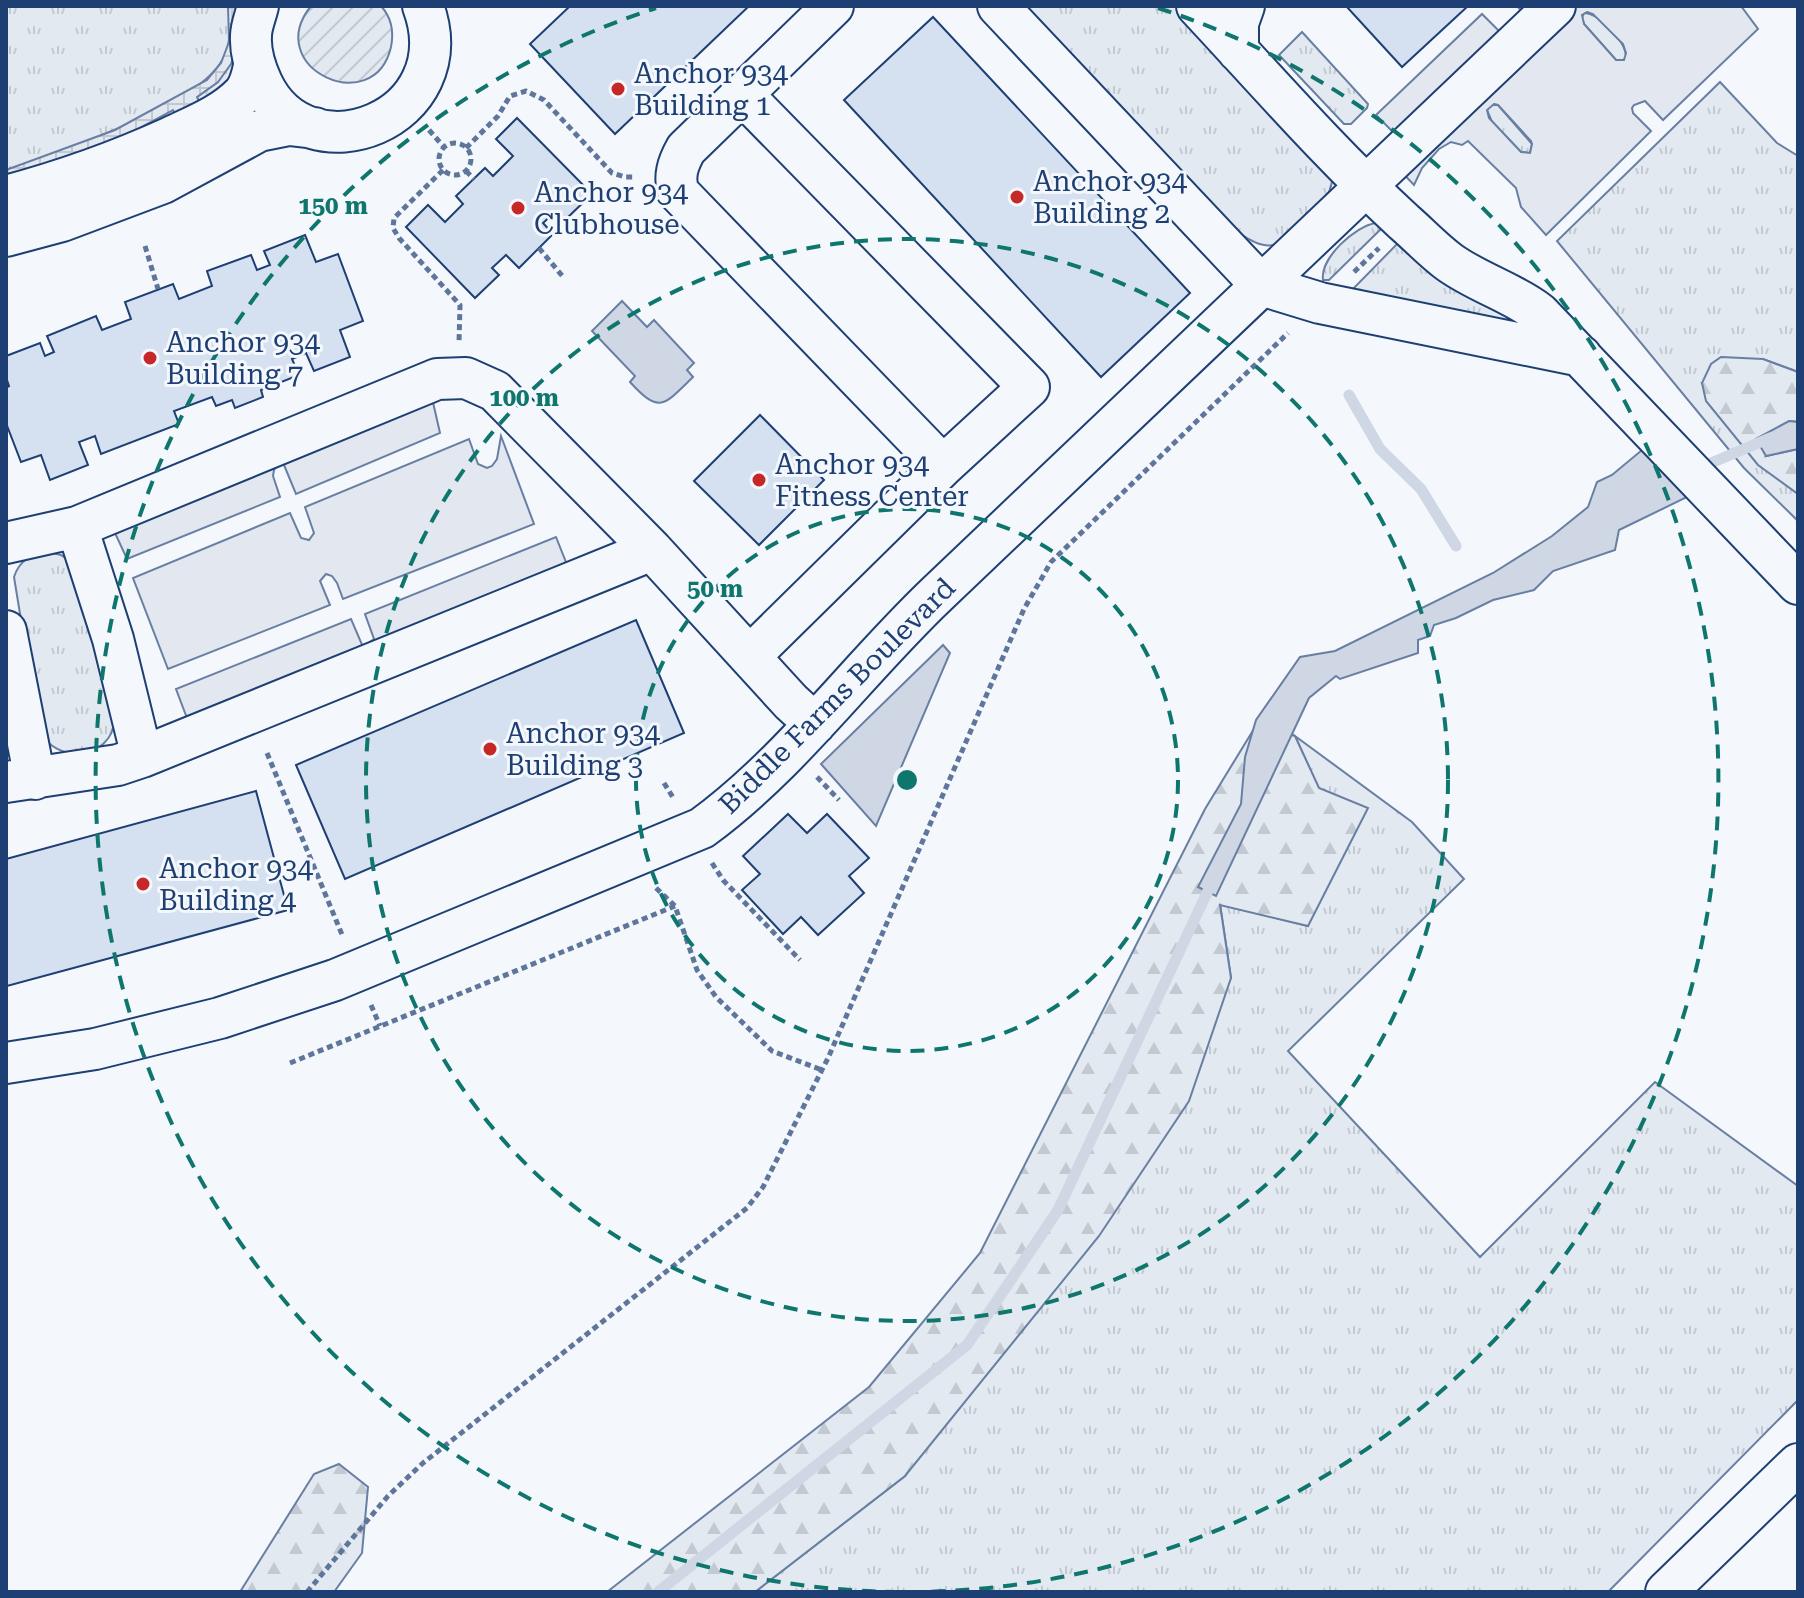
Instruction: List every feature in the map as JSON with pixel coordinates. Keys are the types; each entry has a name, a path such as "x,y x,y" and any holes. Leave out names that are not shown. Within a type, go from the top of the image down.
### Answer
{"street":[{"path":"258,6 251,35 254,66 267,94 289,116 316,129"},
{"path":"833,6 686,149 676,177 679,193 943,466"},
{"path":"998,6 1261,285 1320,303 1581,356"},
{"path":"1197,6 1365,187 1450,263 1491,287 1518,297 1539,313 1798,584"},
{"path":"1238,51 1238,23 1244,6"},
{"name":"Biddle Farms Boulevard","path":"6,1063 95,1049 220,1018 335,980 702,828 730,806 815,724 921,610 1555,6"},
{"path":"6,236 62,221 152,188 259,131 289,125 346,132 376,125 401,109 420,85 430,56 427,9"},
{"path":"6,196 56,183 125,158 198,125 244,93 254,66"},
{"path":"742,94 1029,387 943,466 750,656"},
{"path":"6,543 77,527 437,379 466,378 495,391 652,550 815,724"},
{"path":"77,527 113,639 142,757"},
{"path":"6,631 20,781 118,765 142,757 652,550"},
{"path":"1666,1592 1798,1464"}],"path":[{"path":"466,148 498,116 510,96 526,91 544,100 612,173 634,177"},
{"path":"422,122 444,147"},
{"path":"457,143 466,148 471,162 466,171 457,175 443,170 439,160 444,147 457,143"},
{"path":"443,170 394,218 393,228 460,305 459,349"},
{"path":"466,171 474,179"},
{"path":"1348,278 1382,245"},
{"path":"145,246 158,289"},
{"path":"539,248 564,278"},
{"path":"307,1592 388,1496 423,1463 747,1208 763,1187 822,1070 1024,609 1051,562 1294,328"},
{"path":"267,753 345,943"},
{"path":"812,772 839,800"},
{"path":"628,859 675,906 697,970 716,997 772,1051 822,1070"},
{"path":"711,861 723,880 800,960"},
{"path":"290,1063 675,906"}],"green space":[{"path":"6,6 228,6 230,37 219,65 204,81 181,97 121,127 6,170"},
{"path":"237,6 243,6 243,23 234,70 223,85 200,103 197,97 218,82 237,21"},
{"path":"311,6 381,6 391,25 392,36 391,47 381,69 364,80 345,82 326,77 310,65 300,49 299,29"},
{"path":"1022,6 1179,6 1333,177 1322,207 1299,229 1273,245 1261,244 1243,236"},
{"path":"1584,13 1604,23 1616,36 1625,50 1624,60 1616,60 1584,24"},
{"path":"1302,32 1368,104 1351,124 1344,124 1279,55"},
{"path":"1720,82 1777,143 1798,156 1798,372 1763,359 1702,383 1785,484 1798,494 1798,521 1744,468 1557,241"},
{"path":"1490,105 1498,105 1532,144 1530,153 1521,152 1492,122 1487,110"},
{"path":"1376,223 1385,225 1329,280 1323,280 1327,262 1340,244 1358,230"},
{"path":"1402,239 1539,327 1347,295"},
{"path":"1721,357 1763,359 1798,372 1798,422 1789,421 1766,456 1798,449 1798,494 1758,465 1706,401 1702,383 1711,364"},
{"path":"48,552 61,555 71,562 115,720 111,734 103,744 82,754 57,749 39,730 14,577 26,559"},
{"path":"1257,724 1295,736 1319,788 1368,808 1308,926 1220,905 1231,978 1189,1101 1099,1236 905,1476 755,1592 607,1592 869,1387 980,1253 1205,809"},
{"path":"1295,736 1412,822 1464,879 1288,1051 1480,1257 1655,1082 1798,1186 1798,1400 1608,1592 755,1592 905,1476 1231,978 1220,904 1308,926 1319,789"},
{"path":"339,1464 368,1487 362,1553 334,1592 240,1592 314,1474"}],"shaded area":[{"path":"228,6 237,6 235,53 218,82 197,97 200,103 176,116 173,110 79,155 6,179 6,170 115,130 207,80 221,63 229,42"},
{"path":"1517,6 1741,6 1758,29 1663,120 1645,101 1634,105 1633,113 1651,131 1546,235 1521,207 1516,188 1468,141 1462,145 1451,142 1439,149 1422,168 1414,185 1380,149 1393,137 1392,131 1376,115 1482,14 1501,33 1526,16","holes":["1587,12 1593,14 1623,44 1626,53 1624,60 1616,60 1584,24 1582,15","1494,104 1531,141 1530,153 1521,152 1489,118 1487,110"]},
{"path":"622,301 647,327 654,320 694,363 687,370 693,377 668,400 655,402 640,392 630,382 635,376 592,331"},
{"path":"424,363 440,433 296,494 284,465 278,464 273,476 280,497 127,559 98,496"},
{"path":"1789,421 1798,422 1798,449 1766,456 1756,439"},
{"path":"501,436 534,524 343,599 337,583 326,574 320,581 330,605 168,669 133,578 290,513 301,538 309,540 314,533 305,507 469,439 478,464 487,468 497,459"},
{"path":"1642,450 1687,497 1619,530 1615,550 1553,571 1534,590 1493,600 1434,625 1430,636 1418,640 1418,653 1340,679 1336,676 1309,698 1216,896 1198,887 1241,804 1245,757 1256,720 1300,657 1335,651 1493,573 1552,536 1588,507 1597,482 1612,475"},
{"path":"556,537 581,600 201,755 176,689 351,619 363,647 374,639 365,614"},
{"path":"943,645 950,653 876,826 821,764"}],"building":[{"name":"Anchor 934 Building 1","path":"570,6 749,6 615,134 530,44"},
{"path":"1346,6 1468,6 1402,67"},
{"name":"Anchor 934 Building 2","path":"933,17 1190,293 1101,377 844,100"},
{"name":"Anchor 934 Clubhouse","path":"517,118 592,194 564,221 555,212 543,223 553,234 519,268 506,255 492,268 499,275 475,298 406,227 428,205 445,222 463,204 456,196 485,168 493,176 513,156 496,139"},
{"name":"Anchor 934 Building 7","path":"305,235 316,262 338,254 363,321 340,330 350,357 314,371 306,353 292,359 299,375 261,390 263,397 235,408 232,400 216,406 212,397 174,411 179,424 101,454 95,436 79,442 88,465 50,480 41,455 21,462 6,423 6,388 9,386 6,356 40,343 45,356 54,352 47,336 96,316 102,330 131,319 125,302 173,284 179,299 212,286 207,271 251,255 257,270 270,265 264,251"},
{"name":"Anchor 934 Fitness Center","path":"760,415 824,480 759,545 694,481"},
{"name":"Anchor 934 Building 3","path":"636,620 684,733 345,879 296,765"},
{"name":"Anchor 934 Building 4","path":"256,791 288,910 7,986 6,859"},
{"path":"788,814 807,833 827,814 869,858 849,876 864,893 818,935 801,917 783,934 742,890 760,874 743,856"}],"waterway":[{"path":"1349,395 1380,449 1421,489 1456,546"},
{"path":"1657,486 1770,438 1798,435"},
{"path":"658,1592 967,1345 1058,1210 1213,880"}],"place":[{"name":"Anchor 934 Building 1","path":"618,89"},
{"name":"Anchor 934 Building 2","path":"1017,197"},
{"name":"Anchor 934 Clubhouse","path":"518,208"},
{"name":"Anchor 934 Building 7","path":"150,358"},
{"name":"Anchor 934 Fitness Center","path":"759,480"},
{"name":"Anchor 934 Building 3","path":"490,749"},
{"name":"Anchor 934 Building 4","path":"143,884"}]}
